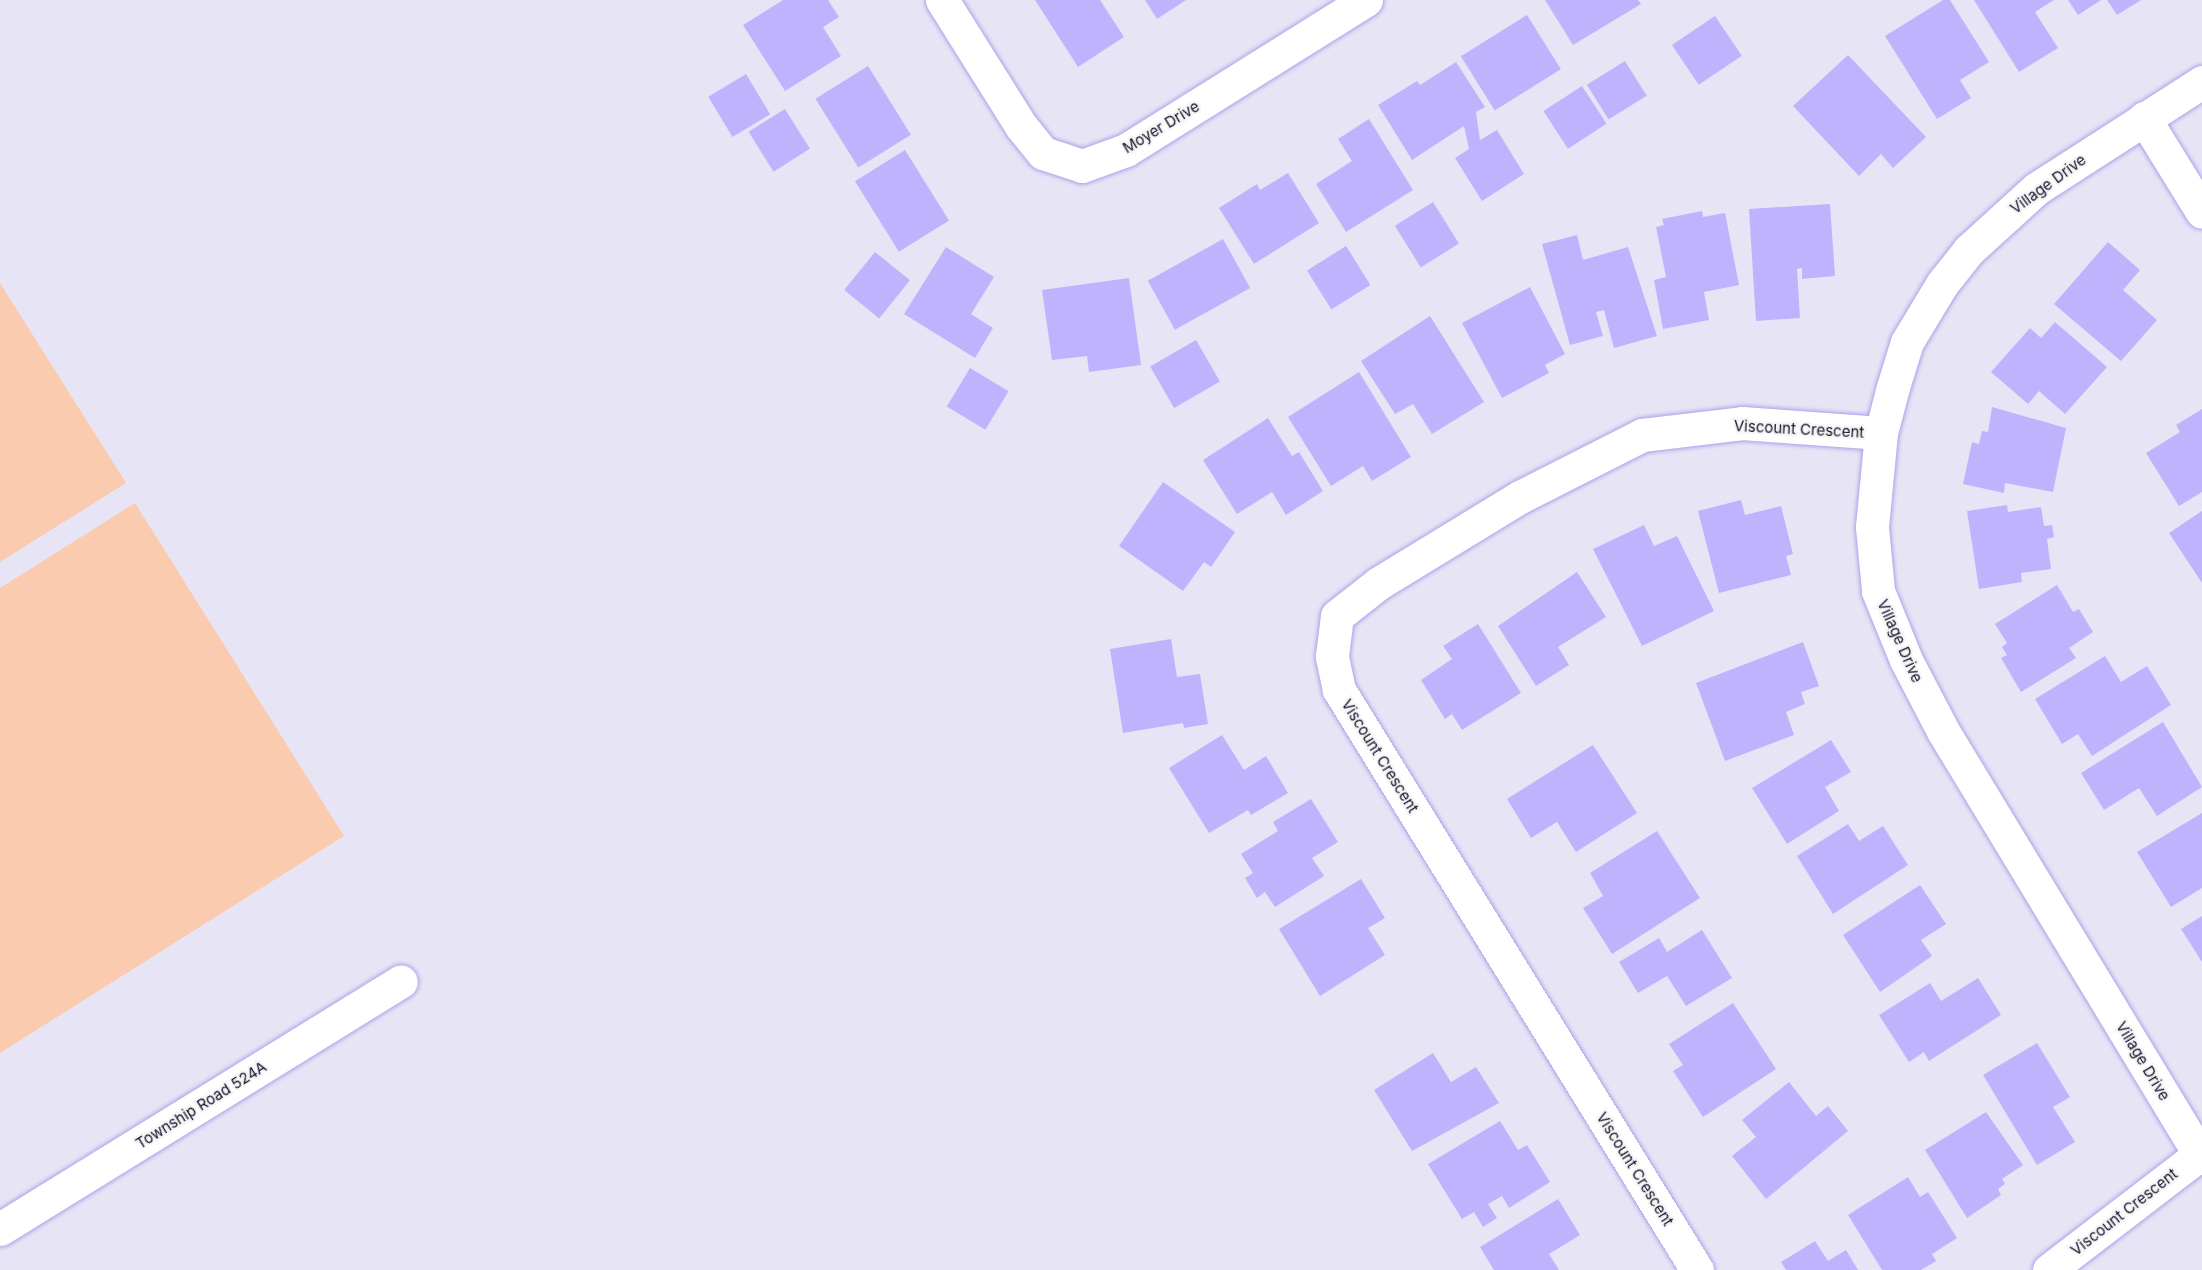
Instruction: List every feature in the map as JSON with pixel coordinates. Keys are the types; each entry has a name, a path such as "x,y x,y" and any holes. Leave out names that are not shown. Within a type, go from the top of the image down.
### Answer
{"street":[{"name":"Moyer Drive","path":"942,0 1035,144 1043,153 1082,166 1126,150 1366,0"},
{"name":"Village Drive","path":"2201,1156 1943,732 1906,660 1878,591 1872,527 1881,433 1906,342 1942,284 1969,250 2036,189 2202,81"},
{"path":"2144,118 2202,213"},
{"name":"Viscount Crescent","path":"1697,1270 1339,690 1332,656 1337,616 1379,583 1520,497 1642,435 1742,423 1881,433"},
{"name":"Township Road 524A","path":"0,1229 401,981"},
{"name":"Viscount Crescent","path":"2049,1270 2201,1156"}],"shaded area":[{"path":"0,283 126,483 0,562"},
{"path":"135,503 344,836 0,1053 0,588"}],"building":[{"path":"783,0 828,0 839,17 823,27 841,56 785,91 743,25"},
{"path":"1035,0 1100,0 1124,37 1078,67"},
{"path":"1145,0 1186,0 1157,19"},
{"path":"1545,0 1638,0 1641,4 1573,45"},
{"path":"1943,0 1950,0 1989,62 1960,80 1971,98 1937,119 1885,36"},
{"path":"1974,0 2054,0 2035,12 2058,48 2019,72"},
{"path":"2068,0 2101,0 2078,15"},
{"path":"2107,0 2141,0 2117,15"},
{"path":"1527,15 1561,69 1495,111 1461,56"},
{"path":"1715,16 1742,56 1699,85 1672,45"},
{"path":"1848,55 1926,137 1893,168 1881,154 1859,176 1793,106"},
{"path":"1625,61 1647,96 1609,120 1587,85"},
{"path":"1456,62 1485,107 1476,112 1480,140 1497,130 1524,174 1482,201 1455,158 1469,149 1464,126 1412,160 1378,105 1417,81 1420,85"},
{"path":"868,66 911,135 858,168 815,99"},
{"path":"746,74 770,114 732,137 708,97"},
{"path":"1582,86 1607,124 1568,149 1543,111"},
{"path":"785,109 810,149 773,172 749,132"},
{"path":"1369,119 1413,190 1346,232 1316,184 1352,161 1338,139"},
{"path":"905,150 949,220 899,252 855,181"},
{"path":"1288,173 1319,223 1254,264 1219,208 1257,184 1260,190"},
{"path":"1433,202 1459,244 1421,267 1395,226"},
{"path":"1830,204 1835,276 1802,279 1802,268 1797,269 1800,318 1756,321 1749,209"},
{"path":"1702,211 1703,217 1725,213 1739,285 1704,292 1709,320 1663,329 1654,280 1666,277 1656,227 1664,225 1662,219"},
{"path":"1577,235 1583,260 1628,247 1657,336 1614,348 1604,310 1596,312 1603,336 1570,345 1542,244"},
{"path":"1223,239 1250,288 1175,330 1148,281"},
{"path":"2108,242 2140,270 2123,290 2157,320 2121,361 2054,304"},
{"path":"1346,246 1370,285 1331,309 1307,270"},
{"path":"946,247 994,277 971,314 993,328 975,358 904,314"},
{"path":"875,252 910,280 879,318 844,290"},
{"path":"1129,278 1141,365 1089,372 1087,356 1052,360 1042,290"},
{"path":"1530,287 1565,354 1545,365 1549,373 1502,398 1462,323"},
{"path":"1430,316 1484,402 1432,434 1413,404 1395,414 1361,361"},
{"path":"2055,322 2107,367 2065,414 2039,391 2028,404 1991,372 2030,328 2041,338"},
{"path":"1196,340 1220,382 1174,408 1150,366"},
{"path":"970,368 1009,391 985,430 947,407"},
{"path":"1359,372 1411,457 1372,481 1363,466 1331,486 1288,417"},
{"path":"1992,407 2066,428 2053,492 2005,483 2004,493 1963,484 1972,442 1979,444 1982,431 1988,432"},
{"path":"2202,409 2202,492 2179,506 2146,453 2180,432 2176,425"},
{"path":"1268,418 1292,456 1299,452 1323,491 1286,515 1272,492 1237,514 1203,460"},
{"path":"1163,482 1235,532 1211,567 1204,562 1183,591 1119,546"},
{"path":"1741,500 1745,515 1781,506 1793,554 1786,556 1791,575 1719,593 1698,511"},
{"path":"2007,505 2008,512 2041,507 2044,526 2052,525 2054,537 2047,539 2051,569 2021,573 2022,582 1979,589 1967,511"},
{"path":"2202,511 2202,583 2169,533"},
{"path":"1644,525 1654,546 1677,536 1714,611 1642,646 1593,549"},
{"path":"1577,572 1606,617 1558,647 1569,665 1536,686 1498,626"},
{"path":"2057,585 2073,612 2079,609 2093,632 2069,648 2076,658 2021,692 2001,658 2007,655 2002,647 2007,643 1995,624"},
{"path":"1478,624 1521,693 1462,730 1452,714 1445,719 1421,680 1452,659 1443,646"},
{"path":"1171,639 1177,677 1200,674 1208,724 1184,728 1183,723 1123,733 1110,649"},
{"path":"1803,642 1819,686 1801,692 1805,704 1786,712 1794,735 1725,761 1696,683"},
{"path":"2105,656 2121,682 2147,666 2171,705 2092,756 2078,734 2062,744 2035,699"},
{"path":"2163,722 2202,787 2157,816 2139,788 2104,810 2081,773"},
{"path":"1222,735 1244,770 1266,756 1288,793 1251,815 1248,810 1209,833 1169,768"},
{"path":"1831,740 1851,772 1825,787 1839,811 1787,844 1752,788"},
{"path":"1593,745 1637,813 1576,852 1557,822 1531,838 1507,799"},
{"path":"1311,799 1338,842 1312,858 1324,876 1275,907 1265,892 1257,898 1245,878 1253,873 1241,854 1278,831 1273,822"},
{"path":"2202,813 2202,888 2171,907 2137,852"},
{"path":"1848,824 1859,841 1883,826 1908,865 1833,914 1797,856"},
{"path":"1657,831 1700,898 1612,954 1583,908 1603,896 1590,873"},
{"path":"1361,879 1385,918 1368,928 1385,955 1320,996 1279,929"},
{"path":"1920,885 1946,924 1921,940 1932,956 1880,992 1843,935"},
{"path":"2202,916 2202,962 2181,929"},
{"path":"1702,930 1732,978 1686,1006 1667,976 1638,993 1619,962 1659,938 1667,952"},
{"path":"1978,978 2001,1015 1929,1061 1924,1052 1909,1062 1879,1015 1930,983 1941,1001"},
{"path":"1733,1003 1776,1069 1703,1117 1673,1071 1683,1065 1669,1044"},
{"path":"2037,1043 2070,1097 2053,1107 2075,1142 2037,1165 1983,1075"},
{"path":"1433,1053 1451,1082 1476,1067 1499,1103 1412,1151 1374,1090"},
{"path":"1789,1082 1816,1116 1828,1106 1848,1131 1766,1199 1732,1156 1756,1137 1742,1120"},
{"path":"1986,1112 2023,1165 2002,1179 2005,1184 1998,1189 2001,1195 1967,1218 1925,1150"},
{"path":"1500,1121 1518,1150 1527,1145 1550,1182 1509,1208 1502,1196 1488,1204 1497,1218 1483,1227 1474,1212 1462,1219 1428,1164"},
{"path":"1908,1177 1920,1197 1928,1192 1957,1238 1932,1254 1936,1261 1921,1270 1882,1270 1848,1215"},
{"path":"1558,1199 1580,1235 1549,1254 1559,1270 1494,1270 1480,1247"},
{"path":"1815,1241 1828,1261 1846,1250 1858,1270 1786,1270 1781,1262"}]}
